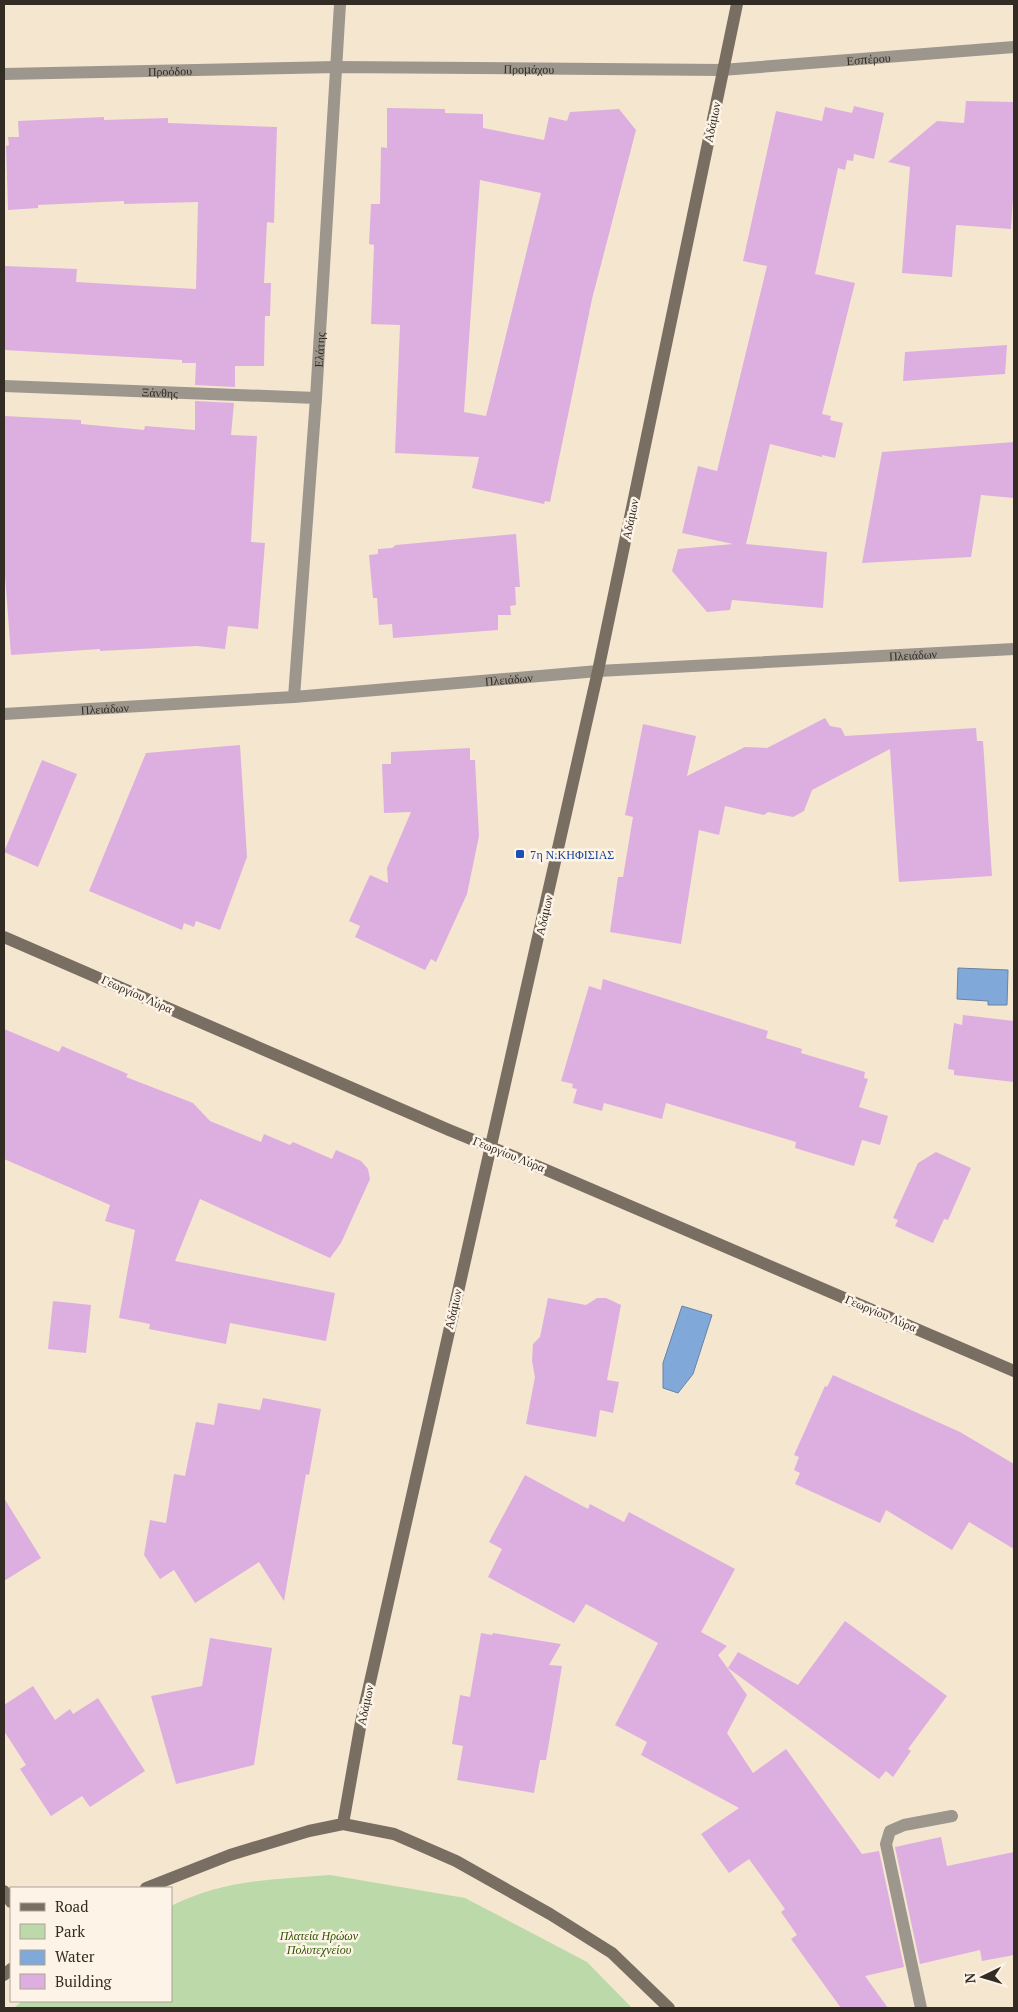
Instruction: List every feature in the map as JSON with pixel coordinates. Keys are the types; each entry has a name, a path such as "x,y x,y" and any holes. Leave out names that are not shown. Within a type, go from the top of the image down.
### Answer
{"street":[{"name":"Ελάτης","path":"294,697 316,398 340,4"},
{"name":"Αδάμων","path":"343,1824 361,1722 598,671 737,4"},
{"name":"Εσπέρου","path":"722,70 1014,47"},
{"name":"Προμάχου","path":"336,67 722,70"},
{"name":"Προόδου","path":"4,74 336,67"},
{"name":"Ξάνθης","path":"4,386 316,398"},
{"name":"Πλειάδων","path":"4,714 294,697 598,671 1014,649"},
{"name":"Γεωργίου Λύρα","path":"4,937 491,1148 1014,1371"},
{"path":"921,2008 886,1844 890,1831 904,1825 952,1816"},
{"path":"149,1887 277,1840 343,1824 394,1834 456,1861 550,1914 612,1953 669,2008"}],"green space":[{"name":"Πλατεία Ηρώων Πολυτεχνείου","path":"330,1875 465,1898 587,1962 632,2008 14,2008 21,2002 172,2002 172,1906 210,1890 268,1880"}],"water":[{"path":"958,968 1008,970 1007,1005 988,1005 988,1001 957,999"},
{"path":"682,1306 712,1315 693,1374 678,1393 663,1388 663,1363"}],"building":[{"path":"966,101 1014,102 1014,182 1011,229 956,225 952,277 902,273 910,167 888,162 937,121 964,123"},
{"path":"854,106 884,113 874,159 854,154 853,161 847,160 845,170 838,168 815,274 855,283 822,414 831,416 830,420 843,423 835,458 822,455 822,457 770,444 746,544 827,552 823,608 732,600 730,610 707,612 672,571 678,549 733,544 682,533 698,466 717,471 767,266 743,261 776,111 822,121 825,107 852,113"},
{"path":"387,108 445,109 445,113 483,114 483,128 544,140 549,117 567,121 570,112 619,109 636,130 592,299 550,502 545,501 544,504 472,488 479,457 395,453 400,325 371,324 374,245 369,244 371,204 380,204 381,147 387,148","holes":["480,180 541,193 486,416 464,412"]},
{"path":"104,117 104,120 168,118 168,123 277,127 274,223 267,222 264,283 271,283 270,316 265,316 264,366 235,366 235,387 195,385 196,363 182,363 182,360 4,350 4,266 77,269 76,282 196,289 198,202 124,204 124,201 38,205 38,208 8,210 6,146 9,145 8,137 19,137 18,121"},
{"path":"1007,345 1005,374 903,381 905,352"},
{"path":"195,401 234,403 231,435 257,436 251,542 265,543 258,629 228,626 225,649 197,646 100,651 100,649 11,655 4,562 4,416 81,420 81,424 144,430 145,426 195,430"},
{"path":"1014,442 1014,498 981,495 971,557 862,563 882,452"},
{"path":"516,534 520,587 515,587 516,605 510,606 511,615 498,615 498,630 393,638 392,624 379,625 377,598 373,598 369,555 378,554 378,549 392,548 396,545"},
{"path":"825,718 830,726 841,728 845,736 976,728 977,741 983,741 992,876 899,882 890,749 812,790 804,811 793,817 768,812 764,815 725,806 719,835 699,830 681,944 610,932 618,877 623,877 633,817 625,815 643,724 696,736 687,776 745,747 767,748"},
{"path":"240,745 247,857 220,930 196,921 194,927 184,923 182,930 89,891 146,753"},
{"path":"470,748 470,760 475,760 479,836 467,894 436,962 431,959 425,970 355,937 360,926 349,921 370,875 388,883 387,868 411,812 384,813 382,764 391,764 391,752"},
{"path":"42,760 77,774 38,867 4,852"},
{"path":"603,979 768,1031 766,1038 802,1049 801,1053 865,1072 864,1078 868,1079 859,1107 888,1116 880,1145 862,1140 854,1166 795,1148 796,1142 666,1103 662,1119 604,1103 602,1111 573,1103 577,1089 572,1088 573,1084 561,1081 589,986 601,990"},
{"path":"963,1015 1014,1021 1014,1082 954,1075 954,1070 948,1069 954,1023 962,1025"},
{"path":"4,1029 59,1052 62,1046 128,1074 126,1077 193,1103 210,1121 261,1142 264,1134 290,1145 293,1142 332,1159 336,1150 361,1161 368,1169 370,1179 341,1243 330,1258 200,1199 175,1261 335,1293 326,1341 230,1323 226,1344 149,1329 150,1324 119,1318 135,1230 105,1221 110,1205 4,1159"},
{"path":"936,1152 971,1168 948,1220 944,1219 933,1243 895,1226 898,1220 893,1218 918,1163"},
{"path":"548,1298 586,1305 597,1298 606,1298 621,1305 607,1380 619,1382 613,1413 600,1410 596,1437 526,1424 535,1377 532,1361 533,1344 540,1337"},
{"path":"53,1301 91,1305 86,1353 48,1349"},
{"path":"833,1375 960,1432 1014,1464 1014,1549 969,1522 952,1550 886,1510 880,1523 795,1484 800,1473 794,1470 799,1457 794,1455 825,1386 827,1387"},
{"path":"263,1398 321,1409 309,1475 306,1474 284,1601 259,1562 195,1603 174,1570 160,1579 144,1555 150,1520 166,1523 174,1474 185,1476 196,1422 214,1425 218,1403 260,1410"},
{"path":"525,1475 588,1509 590,1504 624,1522 629,1512 735,1569 701,1632 727,1646 718,1655 747,1695 727,1733 753,1773 786,1749 862,1854 879,1851 904,1967 865,1976 888,2008 841,2008 791,1939 797,1935 781,1912 785,1909 749,1859 729,1873 701,1834 739,1808 641,1755 647,1742 615,1725 658,1643 586,1604 574,1623 488,1577 502,1549 489,1542"},
{"path":"4,1498 41,1558 4,1581"},
{"path":"845,1621 947,1696 908,1749 911,1751 893,1777 886,1771 879,1779 728,1668 738,1652 798,1685"},
{"path":"481,1633 492,1635 493,1633 561,1644 549,1665 562,1666 546,1760 540,1760 534,1793 457,1780 463,1746 452,1744 460,1695 470,1697"},
{"path":"210,1638 272,1648 254,1765 176,1784 151,1696 202,1686"},
{"path":"33,1686 55,1720 70,1709 73,1714 98,1698 145,1771 90,1807 82,1796 51,1816 20,1769 26,1765 4,1731 4,1705"},
{"path":"941,1837 947,1866 1014,1852 1014,1955 982,1961 980,1950 920,1964 895,1847"}],"place":[{"name":"7η Ν.ΚΗΦΙΣΙΑΣ","path":"520,854"}]}
